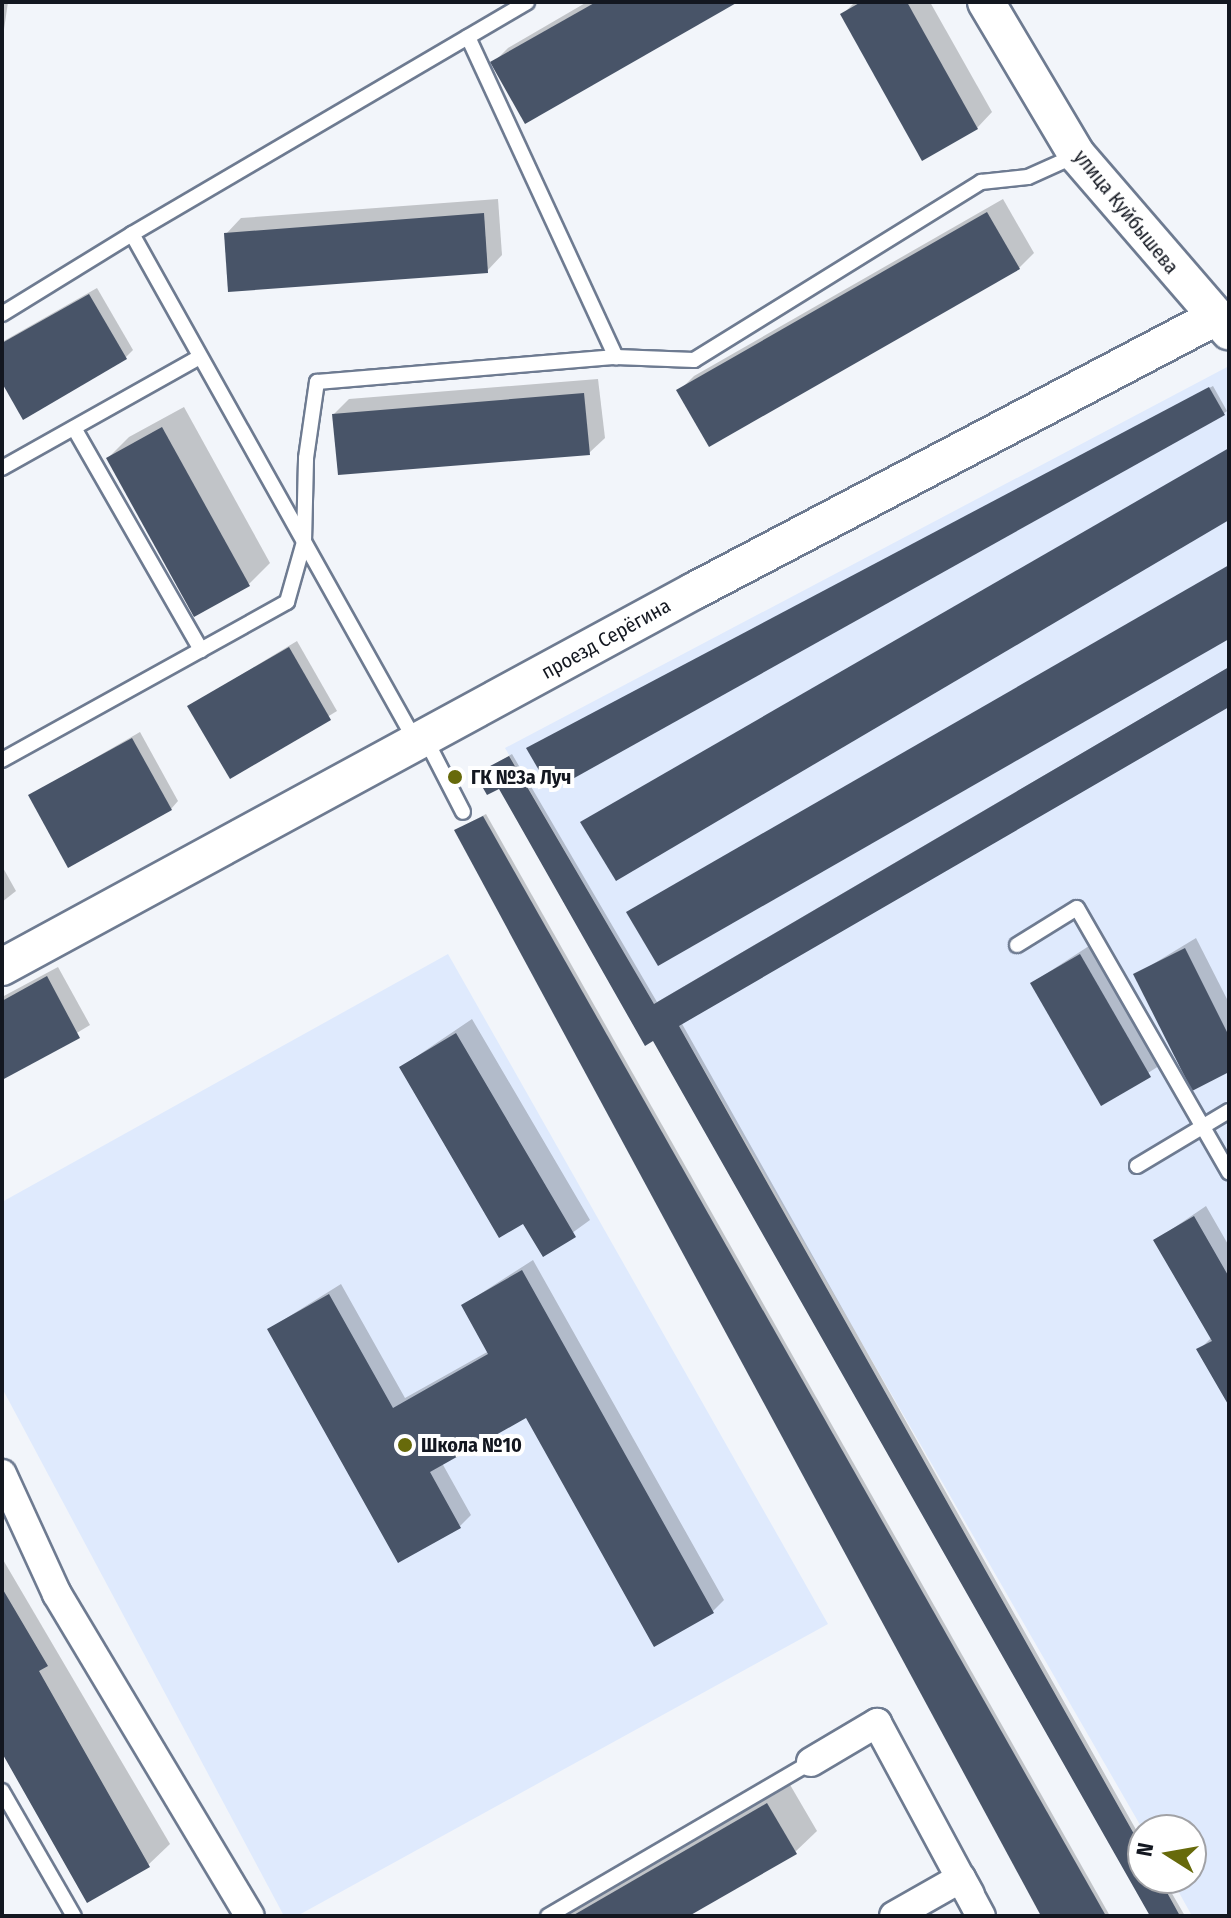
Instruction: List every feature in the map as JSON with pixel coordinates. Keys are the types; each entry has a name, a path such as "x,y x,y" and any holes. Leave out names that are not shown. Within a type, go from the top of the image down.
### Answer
{"street":[{"name":"улица Куйбышева","path":"986,2 1077,155 1222,324"},
{"name":"проезд Серёгина","path":"2,967 421,740 1222,324"},
{"path":"2,1474 57,1594 243,1914"},
{"path":"898,1913 961,1878 981,1916"}],"lane":[{"path":"2,314 527,2"},
{"path":"468,37 616,357"},
{"path":"2,760 287,602 304,542 306,458 317,382 616,357 694,360 981,182 1028,177 1077,155"},
{"path":"132,234 304,542 463,812"},
{"path":"2,468 200,357"},
{"path":"74,428 201,650"},
{"path":"1017,945 1077,908 1229,1172"},
{"path":"1137,1166 1229,1111"},
{"path":"548,1916 877,1723 961,1878"},
{"path":"2,1791 74,1916"}],"shaded area":[{"path":"1229,366 1229,1916 1192,1916 1180,1894 1207,1894 1207,1814 1134,1814 679,1026 662,1000 654,1004 505,748"},
{"path":"448,954 828,1624 297,1916 284,1916 2,1388 2,1202"}],"building":[{"path":"596,2 738,2 525,124 490,62"},
{"path":"861,2 907,2 978,129 922,161 840,14"},
{"path":"987,212 1020,269 709,447 676,390"},
{"path":"484,213 488,273 228,292 224,233"},
{"path":"89,294 127,359 23,420 2,383 2,343"},
{"path":"1209,387 1225,415 551,791 526,748"},
{"path":"584,393 590,455 338,475 332,414"},
{"path":"162,427 250,586 194,617 106,458"},
{"path":"1229,448 1229,520 616,881 580,822"},
{"path":"1229,565 1229,639 658,966 626,912"},
{"path":"289,647 331,720 230,779 187,706"},
{"path":"1229,667 1229,707 679,1026 1127,1822 1127,1876 653,1041 645,1046 499,789 487,795 475,774 509,756 654,1004"},
{"path":"132,738 172,810 68,868 28,795"},
{"path":"483,816 1106,1916 1041,1916 454,830"},
{"path":"1185,948 1229,1036 1229,1072 1192,1091 1133,974"},
{"path":"1080,954 1151,1077 1101,1106 1030,983"},
{"path":"47,976 80,1038 2,1080 2,1001"},
{"path":"456,1033 576,1237 543,1257 523,1224 499,1238 399,1067"},
{"path":"1194,1216 1229,1277 1229,1406 1196,1349 1212,1341 1153,1240"},
{"name":"Школа №10","path":"522,1270 714,1613 654,1647 526,1418 430,1472 461,1528 398,1563 267,1329 329,1294 393,1408 488,1354 461,1305"},
{"path":"2,1588 48,1666 39,1671 150,1867 87,1903 2,1753"},
{"path":"767,1803 797,1854 689,1916 572,1916"},
{"path":"1138,1894 1168,1894 1180,1916 1150,1916"}],"place":[{"name":"ГК №3а Луч","path":"455,777"},
{"name":"Школа №10","path":"405,1445"}]}
